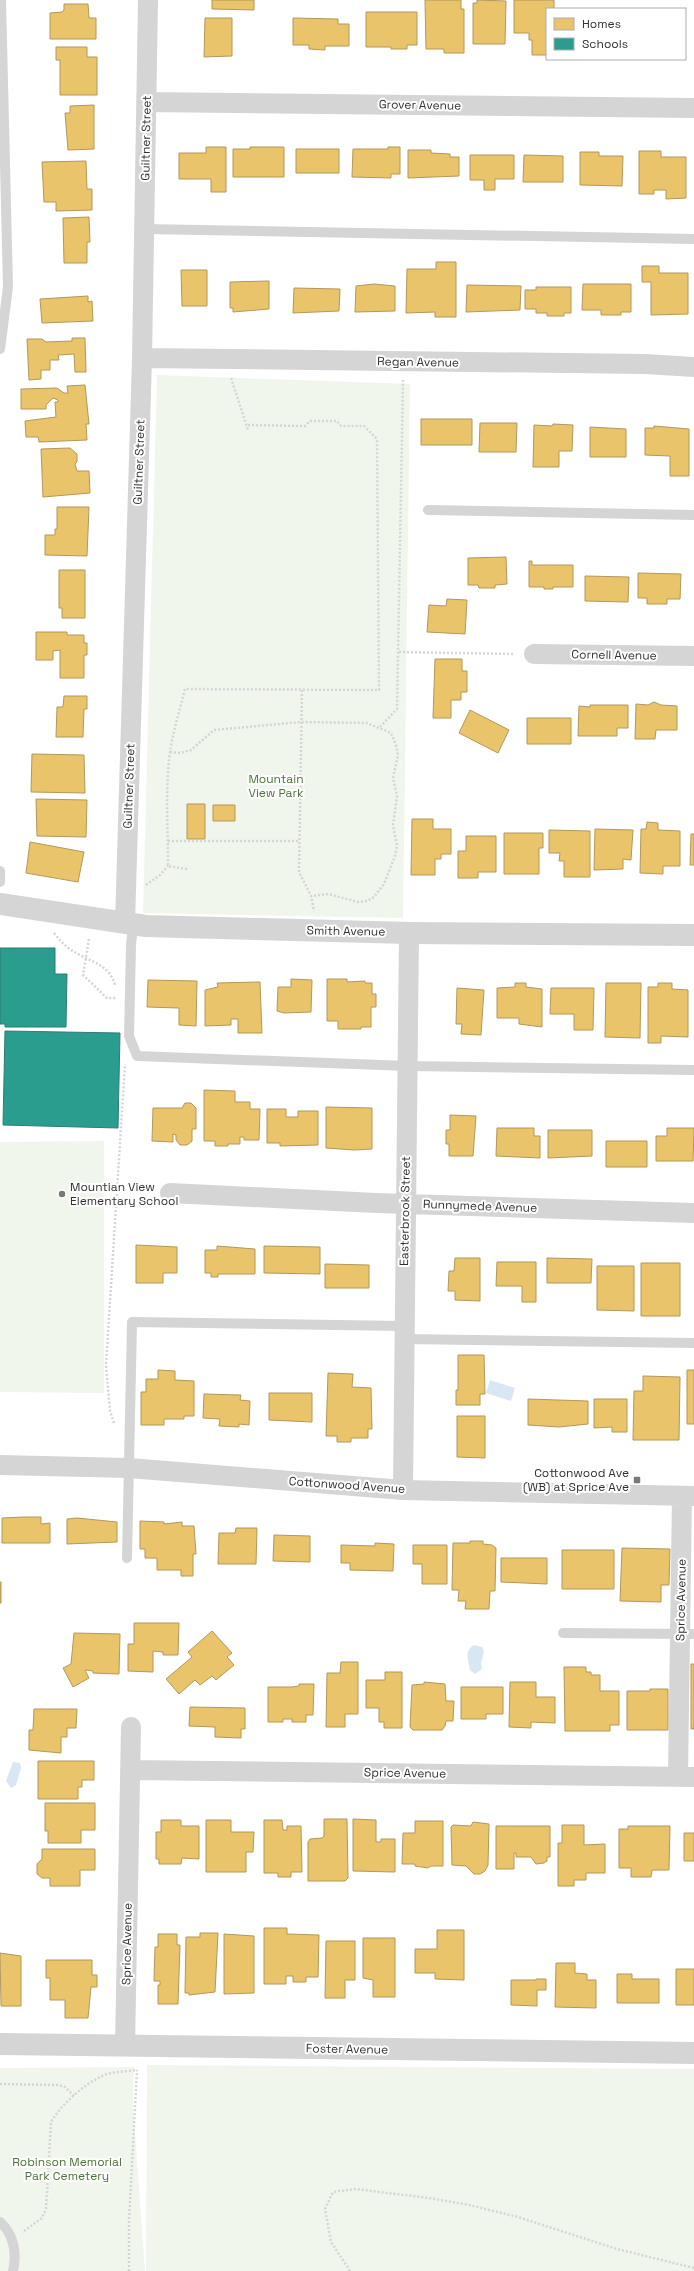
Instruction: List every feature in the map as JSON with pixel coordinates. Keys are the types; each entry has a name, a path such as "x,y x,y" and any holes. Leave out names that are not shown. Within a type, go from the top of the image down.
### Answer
{"street":[{"name":"Guiltner Street","path":"129,924 142,358 148,0"},
{"name":"Grover Avenue","path":"147,102 694,108"},
{"name":"Regan Avenue","path":"142,358 645,364 694,367"},
{"name":"Cornell Avenue","path":"534,654 694,656"},
{"name":"Smith Avenue","path":"0,904 129,924 318,931 694,935"},
{"name":"Easterbrook Street","path":"403,1490 409,932"},
{"name":"Runnymede Avenue","path":"170,1193 405,1204 694,1213"},
{"name":"Cottonwood Avenue","path":"0,1465 129,1468 403,1490 688,1496"},
{"name":"Sprice Avenue","path":"131,1770 686,1777 688,1496"},
{"name":"Sprice Avenue","path":"131,1727 131,2046"},
{"name":"Foster Avenue","path":"0,2044 694,2053"}],"lane":[{"path":"0,349 8,287 1,0"},
{"path":"144,229 694,239"},
{"path":"428,510 694,515"},
{"path":"0,871 0,882"},
{"path":"129,924 129,1036 137,1056 408,1066 694,1070"},
{"path":"127,1558 132,1322 694,1343"},
{"path":"563,1633 687,1634"},
{"path":"0,2222 11,2238 15,2251 14,2271"}],"path":[{"path":"226,359 248,430"},
{"path":"380,727 398,709 403,361"},
{"path":"145,892 144,886 160,875 168,866 168,786 170,752 185,689 379,690 377,439 364,426 341,426 337,421 310,421 305,426 248,426"},
{"path":"399,652 534,654"},
{"path":"302,690 299,872 311,896 318,931"},
{"path":"170,752 180,753 191,750 208,733 214,730 301,722 367,723 380,727 391,734 396,744 398,755 394,778 397,796 394,825 397,845 395,856 384,884 374,897 358,902 328,894 311,896"},
{"path":"168,840 300,840"},
{"path":"168,866 187,869"},
{"path":"54,933 71,950 98,963 108,970 116,987"},
{"path":"89,939 83,975 107,998 129,998"},
{"path":"116,992 117,998"},
{"path":"110,1411 106,1365 125,1067 129,1036"},
{"path":"129,2271 129,2221 137,2070 131,2046"},
{"path":"11,2238 42,2218 46,2209 51,2122 74,2096 103,2076 137,2070"},
{"path":"0,2084 58,2085 65,2087 74,2096"},
{"path":"350,2271 331,2242 325,2209 333,2192 355,2189 429,2198 469,2205 518,2217 617,2249 694,2268"}],"green space":[{"name":"Mountain View Park","path":"157,375 410,384 403,918 143,913"},
{"path":"104,1141 104,1393 0,1392 0,1142"},
{"path":"147,2065 694,2069 694,2271 146,2271"},
{"name":"Robinson Memorial Park Cemetery","path":"134,2067 133,2105 145,2271 0,2271 0,2068"}],"water":[{"path":"490,1380 515,1388 511,1401 486,1393"},
{"path":"474,1645 482,1647 484,1652 481,1663 482,1669 475,1674 470,1670 468,1663 469,1650"},
{"path":"13,1762 20,1763 21,1768 16,1785 11,1788 6,1781"}],"building: Homes":[{"path":"212,0 254,0 254,10 212,9"},
{"path":"425,0 461,0 461,9 464,9 464,53 444,53 444,49 426,49"},
{"path":"477,0 506,1 505,44 473,44 473,3 477,3"},
{"path":"514,0 554,0 554,8 546,8 546,55 532,55 532,40 529,40 529,33 514,33"},
{"path":"64,4 88,4 89,18 96,18 96,39 50,39 50,13 62,12 64,10"},
{"path":"366,12 417,12 417,45 407,45 407,49 391,49 391,47 366,47"},
{"path":"205,18 232,18 232,56 204,57"},
{"path":"293,18 338,19 338,24 349,24 349,46 325,46 325,50 309,49 309,45 293,45"},
{"path":"56,47 87,47 87,57 97,57 97,95 60,95 60,60 56,60"},
{"path":"94,105 94,149 68,150 65,113 70,113 70,106"},
{"path":"206,147 226,147 226,192 211,192 211,179 179,179 179,153 206,153"},
{"path":"250,147 284,147 284,177 233,177 233,149 250,149"},
{"path":"388,147 400,147 400,174 391,174 391,178 352,177 353,149 388,149"},
{"path":"296,149 339,149 339,173 296,173"},
{"path":"408,150 431,150 431,153 450,154 450,157 459,157 459,176 408,178"},
{"path":"639,151 661,151 661,157 686,157 686,198 666,199 666,190 654,190 654,194 639,194"},
{"path":"580,152 599,152 599,156 623,156 622,186 580,185"},
{"path":"470,155 514,155 514,179 495,179 495,190 484,190 484,180 470,180"},
{"path":"524,155 563,156 563,182 523,182"},
{"path":"86,161 87,189 92,189 92,210 56,211 56,202 44,202 42,162"},
{"path":"89,217 90,242 87,242 87,263 64,263 63,218"},
{"path":"436,262 456,262 456,317 435,317 435,312 406,313 407,269 436,269"},
{"path":"642,266 659,266 659,273 688,273 688,314 651,315 651,282 642,282"},
{"path":"181,270 207,270 207,306 182,306"},
{"path":"269,281 269,309 233,312 233,308 230,308 230,282"},
{"path":"374,284 395,286 395,311 355,312 356,286"},
{"path":"583,284 631,284 631,312 621,312 621,315 601,315 601,310 582,310"},
{"path":"467,285 521,286 520,310 466,312"},
{"path":"536,287 571,287 571,313 564,313 564,316 547,316 547,313 536,313 536,309 525,309 525,290 536,290"},
{"path":"294,288 340,289 339,311 293,313"},
{"path":"88,296 88,302 92,301 93,321 42,323 40,299"},
{"path":"72,338 85,338 86,372 75,372 74,354 58,355 59,360 50,360 50,370 41,370 41,379 29,380 27,339 42,339 46,342 72,341"},
{"path":"85,385 89,424 86,424 87,440 39,442 38,437 26,437 25,421 56,417 55,402 58,402 58,400 53,398 46,405 46,409 21,409 21,389 57,388 64,393 68,393 67,386"},
{"path":"421,419 472,419 472,445 421,445"},
{"path":"480,423 517,423 516,452 479,452"},
{"path":"553,424 573,425 572,451 559,451 559,467 533,467 534,425 552,426"},
{"path":"654,426 689,429 689,476 670,476 670,456 645,455 645,428 654,428"},
{"path":"590,427 626,429 626,457 590,457"},
{"path":"70,448 77,454 77,462 75,464 77,471 89,471 90,493 43,497 41,449"},
{"path":"57,507 89,507 87,556 45,555 45,535 55,535 55,529 57,529"},
{"path":"506,557 507,584 495,585 495,588 479,588 478,585 468,585 468,558"},
{"path":"529,561 532,561 532,565 573,565 573,587 553,587 553,589 544,589 544,587 529,587"},
{"path":"59,570 85,570 85,618 62,618 62,608 59,608"},
{"path":"638,573 681,574 680,599 667,599 667,604 647,604 647,598 638,598"},
{"path":"585,576 629,577 628,602 585,601"},
{"path":"447,599 467,600 465,634 427,632 429,605 446,606"},
{"path":"36,632 67,632 67,635 84,635 84,643 87,643 87,655 84,655 84,678 60,678 60,650 53,651 53,660 36,660"},
{"path":"435,659 462,659 462,671 467,671 467,692 461,692 461,700 451,700 451,718 433,718"},
{"path":"64,696 87,696 87,709 84,709 83,737 56,737 57,707 63,707"},
{"path":"654,702 661,705 677,706 677,730 656,730 655,739 635,739 636,704 648,705"},
{"path":"590,705 628,705 628,728 617,728 617,736 578,736 579,706 590,707"},
{"path":"470,710 509,730 498,753 459,733"},
{"path":"527,718 571,718 571,744 527,744"},
{"path":"32,754 84,755 85,793 31,792"},
{"path":"36,799 87,800 86,837 37,836"},
{"path":"187,804 205,804 205,839 187,839"},
{"path":"213,805 235,805 235,821 213,821"},
{"path":"412,819 433,819 433,829 451,829 451,854 441,854 441,859 435,859 435,875 411,875"},
{"path":"647,822 658,823 658,830 680,831 680,866 663,866 663,874 640,873 641,829 646,829"},
{"path":"595,829 633,830 631,860 623,859 623,869 594,870"},
{"path":"549,830 590,831 590,877 564,877 564,861 559,861 560,853 549,853"},
{"path":"504,833 543,833 543,848 539,848 539,874 504,874"},
{"path":"691,834 694,834 694,865 690,865"},
{"path":"466,836 496,836 496,872 478,872 478,878 458,878 458,851 466,851"},
{"path":"30,842 84,852 78,882 26,873"},
{"path":"291,979 312,980 311,1012 284,1013 277,1011 278,987 291,987"},
{"path":"327,979 347,979 347,982 365,981 365,983 372,983 372,994 376,994 376,1007 371,1007 371,1027 361,1027 361,1029 338,1029 338,1021 327,1021"},
{"path":"148,980 197,981 196,1026 179,1025 179,1008 147,1007"},
{"path":"260,982 262,1033 238,1033 238,1019 231,1019 231,1025 205,1026 205,990 218,987 217,983"},
{"path":"515,983 526,983 526,987 542,989 542,1027 519,1024 519,1018 497,1018 497,988 515,987"},
{"path":"606,983 641,983 640,1038 605,1037"},
{"path":"658,983 672,983 672,989 688,990 688,1037 661,1036 661,1043 648,1043 648,987 658,987"},
{"path":"457,988 484,990 481,1035 461,1034 462,1024 456,1024"},
{"path":"551,988 594,988 593,1030 574,1030 574,1014 550,1014"},
{"path":"204,1090 235,1091 235,1102 250,1102 250,1109 260,1109 259,1140 244,1140 244,1137 240,1137 240,1144 228,1144 228,1146 215,1146 215,1141 204,1141"},
{"path":"185,1103 191,1103 196,1108 196,1129 192,1129 192,1141 187,1145 180,1145 176,1140 176,1135 173,1134 173,1142 152,1141 153,1108 182,1108"},
{"path":"326,1107 372,1108 372,1149 354,1150 326,1148"},
{"path":"267,1109 286,1109 286,1117 298,1117 298,1111 318,1111 318,1145 280,1146 280,1143 267,1143"},
{"path":"450,1115 476,1116 473,1156 449,1156 449,1144 446,1144 446,1130 450,1130"},
{"path":"497,1128 534,1128 534,1136 540,1136 540,1158 496,1156"},
{"path":"667,1128 694,1128 693,1161 656,1161 656,1136 667,1136"},
{"path":"548,1130 592,1130 592,1156 548,1158"},
{"path":"606,1141 647,1141 647,1167 606,1167"},
{"path":"136,1245 177,1247 177,1273 163,1273 163,1283 136,1283"},
{"path":"217,1246 255,1249 255,1274 218,1274 218,1277 211,1277 211,1273 205,1273 205,1250 217,1250"},
{"path":"264,1246 320,1247 320,1274 264,1273"},
{"path":"455,1258 480,1258 480,1301 455,1300 455,1291 448,1291 449,1271 454,1271"},
{"path":"547,1258 592,1259 591,1283 547,1283"},
{"path":"497,1262 536,1262 536,1302 522,1302 522,1286 496,1286"},
{"path":"641,1263 680,1263 680,1316 641,1316"},
{"path":"325,1264 369,1265 369,1288 325,1288"},
{"path":"597,1266 634,1266 634,1311 597,1310"},
{"path":"458,1355 484,1355 485,1394 480,1394 480,1405 456,1405 456,1390 458,1390"},
{"path":"158,1370 175,1371 175,1380 194,1381 194,1416 184,1416 184,1419 164,1419 164,1425 141,1425 141,1392 146,1392 146,1379 158,1379"},
{"path":"687,1370 694,1370 694,1424 687,1424"},
{"path":"328,1373 353,1374 352,1387 371,1388 372,1429 368,1429 368,1438 351,1438 351,1442 337,1442 337,1436 326,1436"},
{"path":"643,1376 680,1377 679,1440 633,1440 634,1391 643,1391"},
{"path":"269,1393 312,1393 312,1422 269,1420"},
{"path":"204,1394 241,1395 240,1400 250,1401 249,1425 239,1424 239,1427 219,1426 220,1419 203,1418"},
{"path":"528,1399 588,1401 588,1424 559,1427 528,1425"},
{"path":"594,1399 627,1399 627,1432 612,1432 612,1427 594,1428"},
{"path":"457,1416 485,1416 485,1458 457,1457"},
{"path":"41,1517 41,1524 50,1523 50,1543 2,1543 2,1518"},
{"path":"77,1518 117,1522 117,1542 67,1544 67,1519"},
{"path":"140,1521 164,1522 164,1524 182,1522 182,1526 194,1526 196,1554 193,1554 193,1576 181,1576 181,1570 157,1570 157,1558 145,1558 145,1549 140,1549"},
{"path":"236,1528 257,1528 256,1564 218,1564 219,1533 235,1533"},
{"path":"274,1535 310,1536 310,1562 273,1561"},
{"path":"470,1541 483,1541 483,1544 492,1545 496,1548 495,1591 490,1591 489,1609 465,1609 466,1601 458,1601 459,1590 452,1590 453,1543 470,1543"},
{"path":"375,1543 394,1544 393,1571 350,1570 350,1563 341,1563 341,1545 375,1546"},
{"path":"413,1545 447,1545 447,1584 422,1584 422,1564 413,1564"},
{"path":"622,1548 670,1549 669,1585 661,1585 661,1602 620,1601"},
{"path":"562,1550 614,1550 614,1589 562,1589"},
{"path":"501,1558 547,1558 547,1584 501,1582"},
{"path":"1,1582 1,1603 0,1603"},
{"path":"134,1623 179,1623 178,1655 163,1655 163,1652 153,1651 153,1672 128,1671 128,1644 134,1644"},
{"path":"212,1631 232,1653 227,1657 234,1665 216,1680 212,1676 200,1685 195,1680 179,1694 166,1679 192,1657 188,1652"},
{"path":"74,1633 120,1634 119,1674 93,1673 93,1671 85,1670 89,1678 73,1687 63,1668 71,1664"},
{"path":"341,1662 358,1662 358,1714 345,1714 345,1727 326,1727 327,1673 340,1673"},
{"path":"691,1664 694,1664 694,1729 691,1729"},
{"path":"564,1667 586,1667 586,1672 591,1672 591,1675 600,1675 600,1691 619,1691 619,1725 610,1725 610,1731 565,1731"},
{"path":"385,1672 402,1672 402,1728 384,1728 384,1722 379,1722 379,1708 366,1708 366,1680 385,1680"},
{"path":"424,1682 445,1684 446,1701 454,1701 453,1721 446,1721 442,1730 413,1730 410,1727 412,1685 424,1684"},
{"path":"510,1682 536,1682 536,1697 555,1697 555,1723 531,1722 531,1728 509,1727"},
{"path":"299,1684 314,1684 313,1715 306,1715 306,1722 292,1722 292,1719 283,1719 283,1722 268,1722 268,1687 292,1687 299,1686"},
{"path":"461,1687 503,1687 503,1714 486,1714 486,1719 461,1719"},
{"path":"650,1689 668,1689 668,1730 627,1730 627,1691 650,1691"},
{"path":"190,1707 245,1708 245,1729 241,1729 241,1738 215,1737 215,1727 189,1726"},
{"path":"34,1709 77,1709 76,1728 67,1728 67,1737 61,1737 61,1753 29,1750 29,1730 33,1730"},
{"path":"38,1761 94,1761 94,1780 82,1780 82,1787 78,1787 78,1799 38,1799"},
{"path":"45,1803 95,1803 95,1830 81,1830 81,1843 48,1843 48,1831 45,1831"},
{"path":"324,1819 347,1819 348,1878 345,1881 308,1881 308,1842 310,1839 322,1838 324,1836"},
{"path":"353,1819 376,1820 376,1842 381,1842 381,1839 395,1839 395,1872 353,1871"},
{"path":"161,1820 181,1820 181,1826 199,1826 199,1859 182,1858 181,1864 159,1864 159,1859 156,1859 156,1832 161,1832"},
{"path":"206,1820 231,1820 231,1832 254,1832 253,1852 246,1852 246,1872 206,1872"},
{"path":"264,1820 282,1820 283,1830 287,1830 287,1826 301,1826 302,1872 291,1872 291,1877 278,1877 278,1873 264,1873"},
{"path":"415,1821 443,1821 443,1866 431,1866 428,1868 415,1866 415,1864 402,1864 403,1833 415,1833"},
{"path":"473,1822 489,1824 488,1865 485,1871 480,1874 474,1874 466,1866 452,1865 451,1827 453,1825 471,1826"},
{"path":"562,1825 584,1825 584,1845 605,1844 605,1873 586,1873 586,1880 574,1880 574,1886 558,1886 558,1843 562,1843"},
{"path":"496,1826 550,1826 550,1857 547,1857 547,1861 544,1863 536,1864 531,1857 516,1857 516,1853 514,1853 514,1869 496,1869"},
{"path":"628,1826 670,1826 669,1870 652,1870 651,1877 631,1877 631,1868 619,1868 619,1829 628,1829"},
{"path":"684,1833 694,1833 694,1861 684,1861"},
{"path":"42,1849 95,1849 95,1870 80,1870 80,1886 50,1886 50,1878 42,1878 37,1874 37,1864 42,1859"},
{"path":"264,1928 287,1928 287,1934 319,1935 318,1977 306,1977 306,1982 293,1982 293,1976 286,1976 286,1984 264,1984"},
{"path":"437,1930 464,1930 464,1980 435,1979 435,1973 415,1973 415,1949 437,1949"},
{"path":"200,1933 218,1933 215,1992 189,1995 189,1993 185,1993 186,1937 200,1937"},
{"path":"158,1934 177,1934 177,1945 180,1945 178,2004 158,2004 158,1985 160,1985 160,1981 154,1981 155,1947 158,1947"},
{"path":"224,1934 254,1936 254,1993 224,1994"},
{"path":"363,1938 395,1938 395,1997 373,1997 373,1980 363,1978"},
{"path":"326,1941 355,1941 355,1980 345,1980 345,1998 325,1998"},
{"path":"0,1953 21,1956 21,2006 1,2006"},
{"path":"46,1960 92,1960 92,1975 97,1975 97,1987 91,1987 88,2018 65,2018 65,2000 50,2000 50,1978 46,1978"},
{"path":"556,1963 575,1963 575,1973 587,1974 587,1980 596,1980 596,2008 555,2007"},
{"path":"676,1969 694,1969 694,2005 676,2005"},
{"path":"617,1974 632,1974 632,1979 659,1979 659,2003 617,2003"},
{"path":"546,1979 546,1990 537,1990 537,2006 511,2005 511,1980"}],"building: Schools":[{"path":"0,948 55,948 55,974 67,974 66,1027 5,1027 5,1024 0,1024"},
{"path":"5,1031 120,1033 118,1128 3,1125"}],"place":[{"name":"Mountian View Elementary School","path":"62,1194"},
{"name":"Cottonwood Ave (WB) at Sprice Ave","path":"637,1480"}]}
